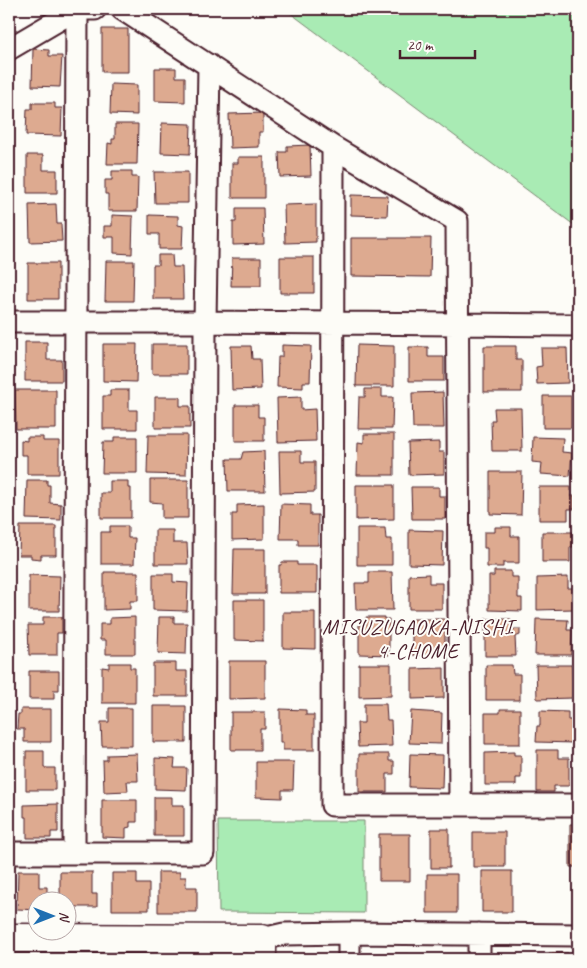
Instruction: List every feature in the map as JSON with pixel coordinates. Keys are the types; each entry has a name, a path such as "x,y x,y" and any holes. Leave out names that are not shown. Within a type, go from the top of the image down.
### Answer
{"street":[{"path":"9,49 76,9 95,9"},
{"path":"74,853 76,9"},
{"path":"122,9 333,147 457,221 460,805"},
{"path":"9,853 203,854 205,322 209,65"},
{"path":"333,147 332,805 578,805"},
{"path":"9,322 578,325"},
{"path":"349,933 349,959"},
{"path":"9,938 262,949 284,934 578,935"},
{"path":"479,934 479,959"}],"green space":[{"path":"285,9 578,9 578,228"},
{"path":"218,821 364,821 364,913 219,912"}],"building":[{"path":"102,29 128,29 128,72 102,72"},
{"path":"33,49 49,50 49,56 62,56 60,87 32,86"},
{"path":"155,68 176,68 176,77 185,77 185,102 155,101"},
{"path":"111,84 137,85 137,115 110,114"},
{"path":"32,103 55,103 55,108 62,108 61,136 26,135 27,109 32,109"},
{"path":"263,113 263,132 259,132 259,147 230,148 229,114"},
{"path":"162,123 191,124 190,154 161,153"},
{"path":"115,124 138,124 137,164 107,164 108,143 112,144 112,139 115,139"},
{"path":"310,145 311,176 280,177 279,152 287,152 287,146"},
{"path":"27,155 43,155 43,170 57,170 57,193 27,193"},
{"path":"238,157 264,157 264,198 232,198 232,163 238,163"},
{"path":"112,171 132,171 132,177 138,177 137,211 108,211 108,194 105,194 105,180 112,180"},
{"path":"154,172 188,172 188,203 155,203"},
{"path":"351,195 388,196 387,216 351,215"},
{"path":"56,204 57,224 61,224 62,241 30,242 29,205"},
{"path":"316,204 316,242 285,243 284,205"},
{"path":"236,208 263,208 264,244 233,245 233,222 236,222"},
{"path":"112,215 133,216 132,254 114,253 114,237 104,237 104,226 112,226"},
{"path":"149,215 178,216 178,225 183,226 182,249 159,249 159,234 149,234"},
{"path":"351,238 431,238 430,277 351,276"},
{"path":"158,255 172,255 173,267 182,267 183,299 153,299 153,265 158,265"},
{"path":"280,257 314,257 314,293 280,293"},
{"path":"232,258 261,258 261,286 231,286"},
{"path":"106,261 134,261 133,301 105,301"},
{"path":"28,263 58,263 58,299 28,299"},
{"path":"25,342 47,342 47,360 62,360 62,381 25,381"},
{"path":"103,344 137,344 136,382 103,381"},
{"path":"152,344 187,344 187,374 152,374"},
{"path":"282,345 311,346 310,382 303,382 303,388 277,387 278,357 282,357"},
{"path":"357,345 394,346 394,386 356,386"},
{"path":"231,346 251,346 252,359 260,359 261,389 232,390"},
{"path":"484,346 516,346 516,360 522,360 522,392 484,392"},
{"path":"409,347 428,347 428,357 444,357 444,381 409,381"},
{"path":"541,348 567,348 568,383 537,384 536,367 542,366"},
{"path":"365,389 382,389 382,397 393,397 392,429 358,429 359,397 365,397"},
{"path":"15,390 56,390 56,429 16,429"},
{"path":"110,390 129,390 129,410 137,410 137,429 103,429 103,396 110,396"},
{"path":"443,392 444,428 413,428 412,393"},
{"path":"543,396 571,396 571,428 543,428"},
{"path":"155,397 180,397 180,406 190,406 190,428 155,428"},
{"path":"301,397 301,410 315,409 316,441 278,442 277,398"},
{"path":"235,405 258,405 258,417 264,417 264,441 235,441"},
{"path":"494,408 521,408 522,451 492,451 491,420 495,420"},
{"path":"364,434 394,434 394,475 357,475 358,442 364,443"},
{"path":"148,435 187,435 186,475 147,474"},
{"path":"27,437 43,437 43,441 59,441 59,474 27,474 27,455 21,455 21,440 27,441"},
{"path":"114,437 137,437 137,473 102,473 103,442 114,442"},
{"path":"533,437 563,438 562,452 572,453 570,476 541,474 542,463 532,462"},
{"path":"439,442 439,452 444,452 444,474 409,475 408,443"},
{"path":"264,451 265,491 228,491 227,459 241,459 243,452"},
{"path":"279,451 301,451 301,462 315,462 315,492 280,493"},
{"path":"490,472 522,472 521,515 490,514"},
{"path":"27,480 47,480 47,485 50,485 50,503 61,504 61,520 26,519"},
{"path":"150,480 188,480 188,518 162,518 162,503 150,502"},
{"path":"110,481 128,481 128,488 131,488 131,518 101,518 101,493 110,493"},
{"path":"356,485 394,485 394,519 356,520"},
{"path":"411,487 439,487 439,496 445,496 445,519 412,519"},
{"path":"539,487 571,487 571,496 574,496 574,509 568,509 568,520 539,520"},
{"path":"264,504 264,539 232,540 232,514 237,514 237,505"},
{"path":"281,504 310,505 310,515 318,515 318,545 298,545 298,539 280,539"},
{"path":"20,526 56,526 56,555 41,555 41,559 31,558 31,555 19,555"},
{"path":"110,526 128,526 128,538 135,538 134,564 101,564 101,532 110,532"},
{"path":"495,527 511,527 511,536 519,536 519,563 503,563 503,567 487,567 487,548 484,548 484,532 495,532"},
{"path":"357,528 385,528 386,539 392,539 392,565 357,565"},
{"path":"155,530 173,530 173,543 187,543 188,564 155,564"},
{"path":"409,530 443,531 442,565 409,564"},
{"path":"542,532 573,532 570,562 542,562"},
{"path":"234,549 265,549 265,594 233,594"},
{"path":"282,562 297,562 297,565 317,565 317,593 279,593 279,565"},
{"path":"494,571 511,571 511,577 518,577 518,598 522,598 522,611 489,610 489,576 494,576"},
{"path":"104,572 138,572 138,601 130,601 130,609 104,610"},
{"path":"369,572 392,572 393,610 356,610 355,583 369,583"},
{"path":"153,574 173,574 173,582 188,583 187,611 153,610"},
{"path":"429,574 429,583 442,583 442,609 409,609 409,575"},
{"path":"29,575 60,576 59,611 29,611"},
{"path":"568,577 568,588 573,588 573,609 537,610 537,578"},
{"path":"234,600 263,600 263,641 234,640"},
{"path":"283,612 315,612 315,649 283,648"},
{"path":"43,617 62,617 62,633 57,633 57,655 29,655 28,625 43,625"},
{"path":"135,617 135,654 106,654 106,640 100,640 100,624 110,624 110,618"},
{"path":"159,617 174,617 174,623 187,623 186,654 158,653"},
{"path":"366,617 384,617 384,619 389,619 389,655 359,654 359,625 366,625"},
{"path":"412,619 445,619 445,655 412,655"},
{"path":"485,619 511,619 511,629 520,629 520,635 515,637 516,656 485,656"},
{"path":"536,619 568,620 567,630 572,630 571,655 535,655"},
{"path":"229,661 265,661 265,698 229,699"},
{"path":"109,663 130,663 130,668 135,668 135,703 102,703 102,667 109,668"},
{"path":"153,663 176,663 176,671 187,671 187,696 153,696"},
{"path":"359,664 391,664 391,696 359,697"},
{"path":"486,665 512,665 513,674 520,674 520,700 486,700"},
{"path":"536,665 572,665 573,698 537,699"},
{"path":"444,668 444,698 412,699 412,669"},
{"path":"29,671 59,671 59,690 54,690 54,699 29,699"},
{"path":"364,704 386,704 387,720 391,720 392,746 358,747 357,723 364,723"},
{"path":"153,706 186,706 186,742 153,742"},
{"path":"109,708 132,708 132,746 102,746 101,722 109,722"},
{"path":"21,709 51,709 51,742 24,742 24,729 17,729 18,714 21,714"},
{"path":"280,709 306,710 306,715 314,715 314,750 283,750 283,742 280,742"},
{"path":"500,709 520,709 520,744 485,744 485,713 500,713"},
{"path":"411,711 442,713 441,744 409,743"},
{"path":"540,711 568,712 568,720 575,720 575,743 536,742 537,726 540,726"},
{"path":"231,712 265,712 265,729 260,729 260,750 231,750"},
{"path":"537,750 558,750 558,758 569,758 569,786 554,786 554,792 537,792"},
{"path":"26,751 44,751 44,768 55,768 55,790 26,790"},
{"path":"514,752 514,755 521,755 521,778 516,778 516,785 485,785 485,753"},
{"path":"137,754 138,781 127,781 128,791 104,792 103,760 107,760 107,755"},
{"path":"359,754 389,754 389,761 394,761 394,774 387,774 387,792 359,792"},
{"path":"410,754 443,755 442,788 409,787"},
{"path":"155,758 175,759 174,768 187,768 186,790 155,789"},
{"path":"256,762 294,762 293,790 282,790 282,798 256,797"},
{"path":"154,797 172,797 172,805 184,805 184,836 154,836"},
{"path":"102,800 137,800 137,822 130,822 130,827 126,828 126,838 102,837"},
{"path":"58,804 58,832 51,832 51,838 27,838 27,817 24,817 24,805"},
{"path":"570,824 578,824 578,867 570,867"},
{"path":"431,829 449,829 449,868 431,868"},
{"path":"473,832 505,832 505,867 473,867"},
{"path":"379,834 410,834 410,881 379,881"},
{"path":"18,871 39,871 39,887 47,887 47,890 28,890 28,910 17,909"},
{"path":"482,871 512,871 512,912 482,912"},
{"path":"60,872 92,872 92,894 97,894 97,907 78,907 78,890 60,890"},
{"path":"158,872 180,872 180,877 186,877 186,887 197,887 197,912 158,912"},
{"path":"112,873 137,873 137,884 149,884 149,910 112,910"},
{"path":"427,874 457,874 457,913 427,913"},
{"path":"549,953 568,953 568,958 578,959 549,959"},
{"path":"376,954 408,954 408,959 376,959"},
{"path":"429,956 457,956 457,959 429,959"},
{"path":"504,957 533,957 533,959 504,959"}],"district":[{"name":"MISUZUGAOKA-NISHI 4-CHOME","path":"418,639"}]}
